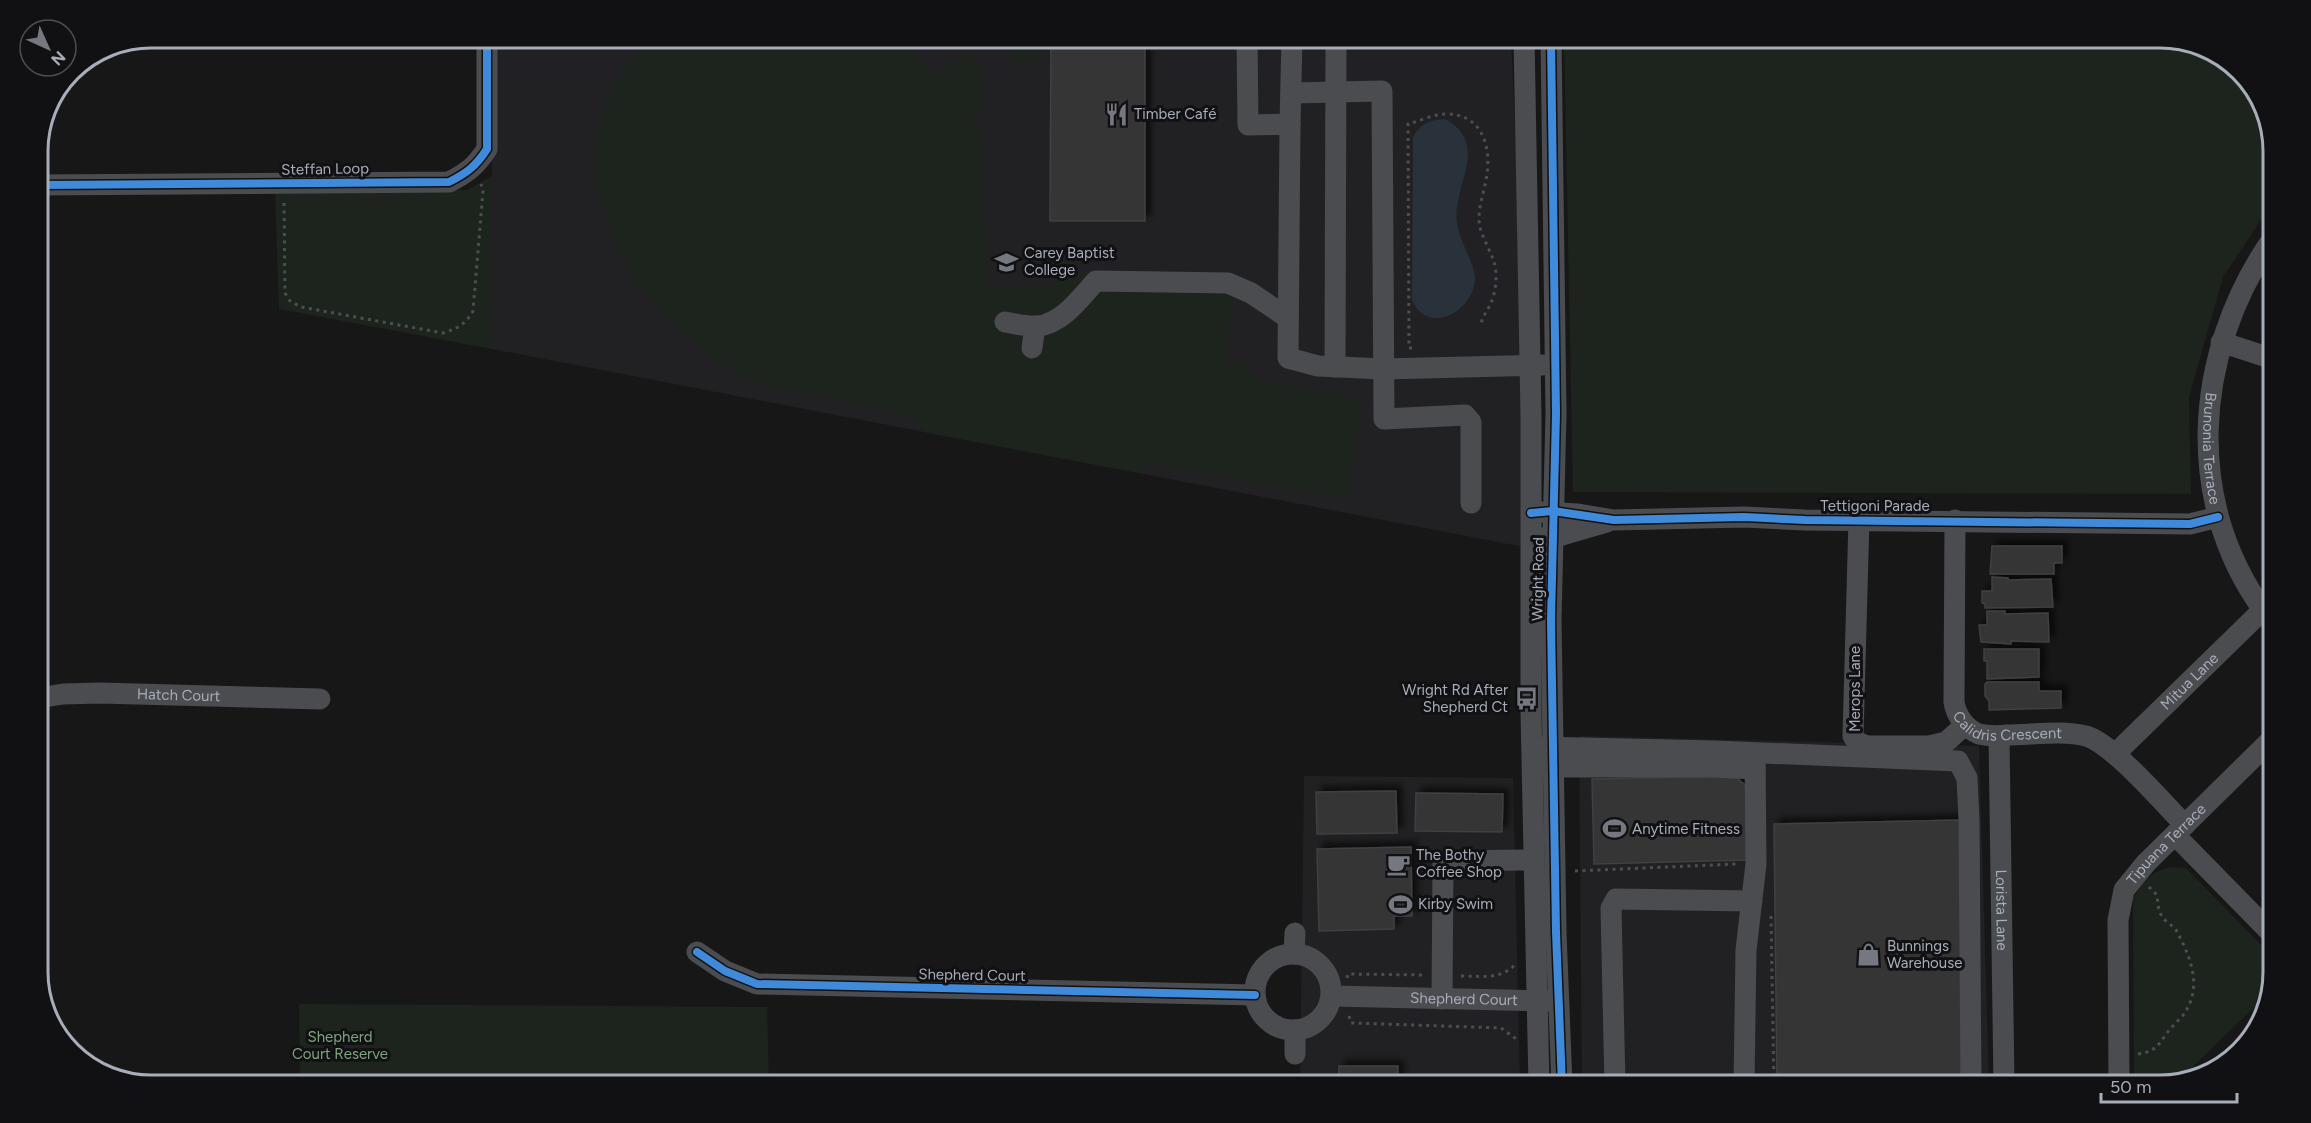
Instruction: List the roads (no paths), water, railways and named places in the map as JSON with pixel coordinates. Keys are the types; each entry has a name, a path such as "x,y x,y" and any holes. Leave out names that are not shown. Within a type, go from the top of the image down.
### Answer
{"street":[{"name":"Steffan Loop","path":"48,185 449,182 467,173 478,163 487,149 487,48"},
{"path":"1247,48 1248,125 1290,124"},
{"path":"1292,48 1288,357 1318,366 1335,368 1555,365"},
{"path":"1335,368 1336,48"},
{"name":"Wright Road","path":"1524,48 1530,366 1530,538 1562,1075"},
{"name":"Wright Road","path":"1539,1075 1534,860 1551,620 1556,414 1551,48"},
{"path":"1291,93 1382,91 1384,419 1465,415 1471,422 1471,503"},
{"name":"Brunonia Terrace","path":"2263,252 2238,296 2221,342 2212,383 2208,455 2218,517 2235,561 2263,601"},
{"path":"1005,322 1035,326 1048,324 1064,315 1096,280 1228,283 1251,293 1288,318"},
{"path":"1032,348 1035,326"},
{"path":"2221,342 2263,355"},
{"name":"Tettigoni Parade","path":"1531,513 1552,511 1614,520 1744,517 2190,524 2218,517"},
{"name":"Merops Lane","path":"1859,519 1853,736 1857,742 1867,746 1929,746 1946,742 1965,725"},
{"name":"Tettigoni Parade","path":"1530,538 1552,538 1614,520"},
{"name":"Calidris Crescent","path":"1955,520 1954,702 1959,717 1965,725 1979,734 2086,736 2100,742 2115,754 2263,923"},
{"name":"Mitua Lane","path":"2115,754 2263,617"},
{"name":"Hatch Court","path":"48,696 100,693 320,699"},
{"name":"Lorista Lane","path":"1999,736 2004,1075"},
{"name":"Tipuana Terrace","path":"2119,1075 2118,920 2124,890 2134,875 2263,748"},
{"path":"1543,757 1759,772 1958,761 1966,778 1969,820 1971,1075"},
{"path":"1744,1075 1746,950 1762,905 1756,864 1759,772"},
{"path":"1442,999 1443,864 1450,861 1534,860"},
{"path":"1615,1075 1611,908 1616,899 1762,905"},
{"path":"1295,944 1322,967 1331,984 1332,996 1321,1019 1311,1026 1286,1030 1275,1026 1265,1018 1258,1007 1255,995 1256,982 1262,971 1270,962 1282,956 1295,944"},
{"name":"Shepherd Court","path":"697,952 725,971 757,984 1255,995"},
{"name":"Shepherd Court","path":"1332,996 1559,1000"},
{"path":"1295,1030 1295,1054"}],"place":[{"name":"Timber Café","path":"1116,114"},
{"name":"Carey Baptist College","path":"1006,262"},
{"name":"Wright Rd After Shepherd Ct","path":"1526,699"},
{"name":"Anytime Fitness","path":"1614,829"},
{"name":"The Bothy Coffee Shop","path":"1398,864"},
{"name":"Kirby Swim","path":"1400,904"},
{"name":"Bunnings Warehouse","path":"1869,955"}],"park label":[{"name":"Shepherd Court Reserve","path":"340,1046"}]}
